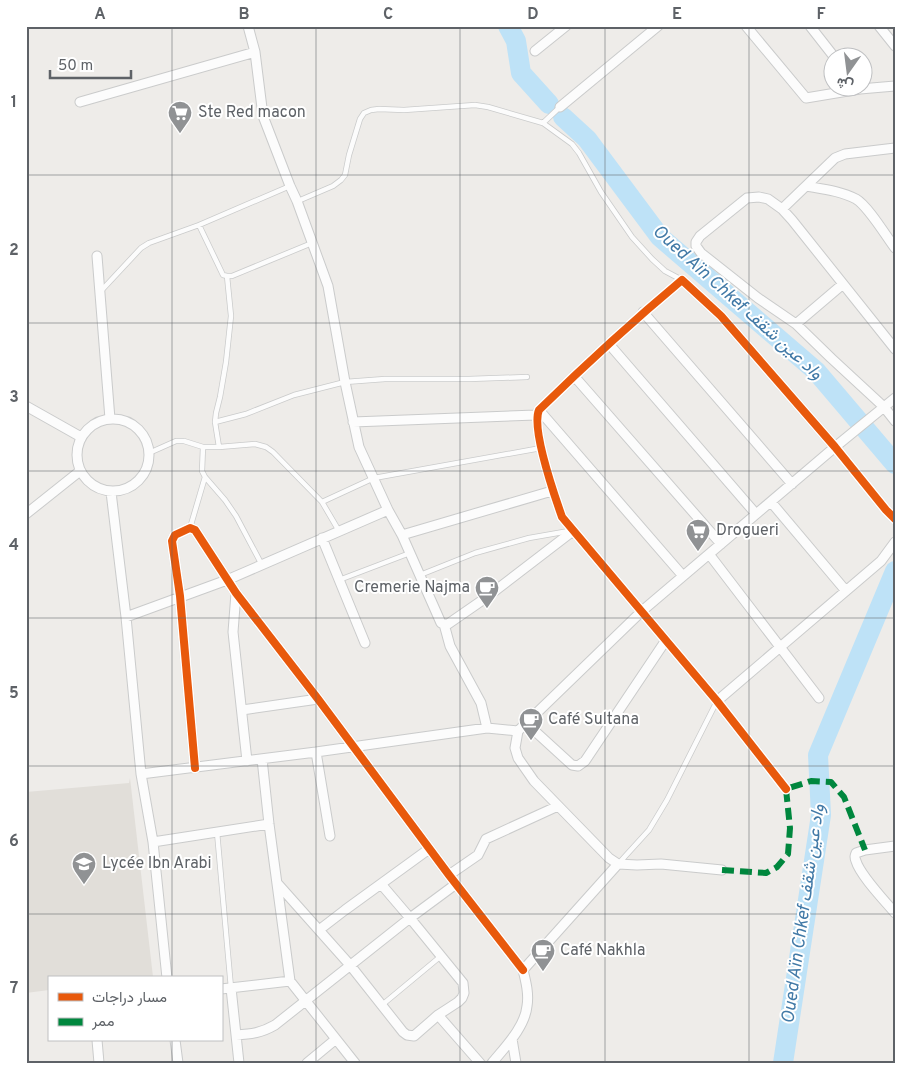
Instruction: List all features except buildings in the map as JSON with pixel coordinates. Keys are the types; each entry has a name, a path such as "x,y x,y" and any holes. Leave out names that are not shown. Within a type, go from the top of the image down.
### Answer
{"street":[{"path":"248,26 255,52 263,116 328,286 359,447 388,510 402,534 441,623 444,624 450,646 481,703 487,728"},
{"path":"535,51 566,26"},
{"path":"560,107 658,26"},
{"path":"746,26 806,98 824,95"},
{"path":"810,26 827,48"},
{"path":"879,26 895,46"},
{"path":"80,102 255,52"},
{"path":"874,87 895,86"},
{"path":"782,209 835,158 845,154 895,148"},
{"path":"806,186 842,193 858,200 895,248"},
{"path":"895,349 782,209 768,199 760,197 747,198 700,236 696,242 696,246 701,253 758,298 796,324 884,407 895,421"},
{"path":"97,256 110,419"},
{"path":"353,422 537,412 643,312 682,280 721,316 895,519"},
{"path":"796,324 843,284"},
{"path":"643,312 792,484"},
{"path":"609,344 756,514"},
{"path":"574,376 721,544"},
{"path":"722,870 661,864 618,864 609,858 534,781 518,758 514,748 518,731 642,611 895,398"},
{"path":"26,406 81,437"},
{"path":"537,412 541,448 552,491 562,517 717,701 786,789"},
{"path":"537,412 683,576"},
{"path":"110,419 123,420 135,426 144,436 148,444 149,453 148,466 139,481 124,490 111,492 102,490 84,478 77,462 76,454 81,437 87,430 102,420 110,419"},
{"path":"26,514 80,471"},
{"path":"402,534 552,491"},
{"path":"111,492 126,617 141,774 153,842 167,976"},
{"path":"771,502 846,591"},
{"path":"126,617 227,580 388,510"},
{"path":"195,768 180,596 172,541 175,535 190,528 195,530 236,594 523,970 527,1009 522,1022 512,1038 492,1063"},
{"path":"444,624 448,624 487,597 573,530"},
{"path":"322,538 365,643"},
{"path":"717,701 881,562 895,542"},
{"path":"709,554 819,698"},
{"path":"236,594 233,632 247,761"},
{"path":"526,723 572,765 578,766 585,761 666,640"},
{"path":"242,710 318,700"},
{"path":"141,774 353,748 487,728 518,731"},
{"path":"316,752 330,836"},
{"path":"262,759 290,981 355,1063"},
{"path":"449,875 478,855 486,839 558,806"},
{"path":"153,842 269,824"},
{"path":"895,846 865,850 856,853 855,856 856,862 866,878 892,902 895,913"},
{"path":"319,930 430,849"},
{"path":"523,970 618,864"},
{"path":"277,883 350,965 403,1032 414,1036 438,1015 462,998 464,993 463,983 381,884"},
{"path":"236,1035 264,1032 275,1025 456,884"},
{"path":"239,1063 236,1035 226,988 290,981"},
{"path":"438,1015 480,1063"},
{"path":"512,1038 516,1063"},
{"path":"306,1063 336,1039"},
{"path":"97,1042 99,1063"},
{"path":"175,1042 178,1063"}],"lane":[{"path":"297,201 333,186 345,175 348,156 360,119 364,113 372,110 404,110 476,105 488,107 543,123 572,144 601,192 632,237 665,271 682,280"},
{"path":"543,123 560,107"},
{"path":"100,292 141,248 149,243 199,225 290,186"},
{"path":"199,225 223,275 227,276 232,276 313,243"},
{"path":"219,448 215,422 226,362 231,316 227,276"},
{"path":"215,422 246,414 294,395 345,382 385,379 527,377"},
{"path":"149,453 176,441 184,441 203,447 219,448 255,444 266,447 322,502 339,531"},
{"path":"203,447 202,471 236,516 262,565"},
{"path":"322,502 374,478 541,448"},
{"path":"190,528 205,477"},
{"path":"420,576 475,553 529,538 573,530"},
{"path":"339,580 410,553"},
{"path":"618,864 649,830 668,800 717,701"},
{"path":"217,832 226,988"},
{"path":"382,1005 441,956"}],"shaded area":[{"name":"Lycée Ibn Arabi","path":"130,778 153,976 48,976 48,990 26,993 26,792 129,783"}],"waterway":[{"name":"Oued Aïn Chkef واد عين شقف","path":"508,26 516,41 521,73 549,104"},
{"name":"Oued Aïn Chkef واد عين شقف","path":"563,117 587,139 660,237 816,371 895,464"},
{"name":"Oued Aïn Chkef واد عين شقف","path":"783,1063 821,815 818,755 895,571"}],"marked path":[{"path":"722,870 766,873 777,867 788,854 790,828 786,789 811,781 831,782 844,797 865,850"}],"cycle path":[{"path":"786,789 717,701 562,517 541,446 537,419 539,410 645,311 682,280 721,316 895,519"},
{"path":"195,768 180,596 172,541 175,535 190,528 195,530 236,593 523,970"}],"place":[{"name":"Ste Red macon","path":"180,134"},
{"name":"Drogueri","path":"698,552"},
{"name":"Cremerie Najma","path":"487,609"},
{"name":"Café Sultana","path":"531,741"},
{"name":"Lycée Ibn Arabi","path":"84,885"},
{"name":"Café Nakhla","path":"543,972"}]}
